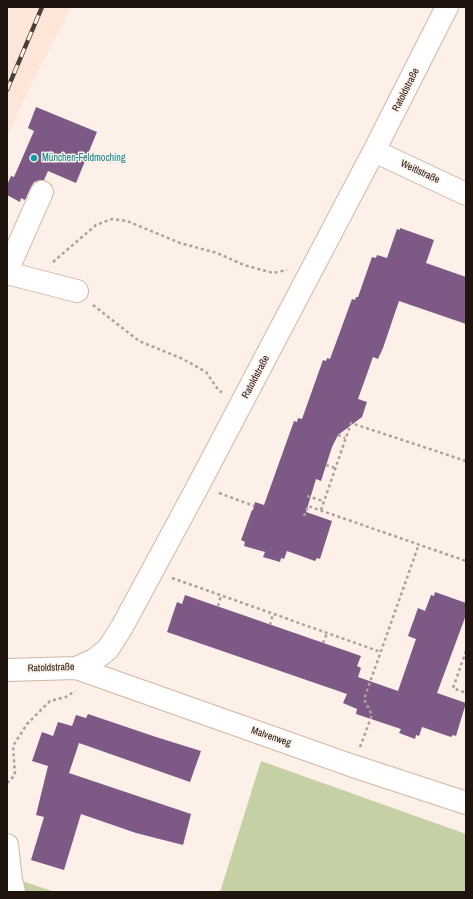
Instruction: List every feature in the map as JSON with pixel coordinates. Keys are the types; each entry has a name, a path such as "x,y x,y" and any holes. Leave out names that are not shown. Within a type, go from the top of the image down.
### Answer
{"street":[{"name":"Ratoldstraße","path":"7,670 76,668 94,660 108,649 122,628 374,151 447,7"},
{"name":"Weitlstraße","path":"374,151 466,194"},
{"path":"42,192 7,272 39,282 77,291"},
{"name":"Malvenweg","path":"76,668 353,766 466,803"},
{"path":"7,845 14,892"}],"path":[{"path":"39,282 43,271 81,237 96,225 112,219 127,221 180,243 217,253 244,265 273,273 287,270 308,276"},
{"path":"77,291 139,341 183,358 206,372 220,391 241,404"},
{"path":"320,510 351,423 466,461"},
{"path":"338,435 346,438"},
{"path":"326,465 335,468"},
{"path":"198,486 254,506"},
{"path":"307,496 324,501"},
{"path":"304,516 308,506 466,561"},
{"path":"353,766 372,715 364,699 419,544"},
{"path":"152,571 381,652"},
{"path":"218,606 221,596"},
{"path":"270,624 273,614"},
{"path":"323,643 327,633"},
{"path":"466,651 452,688 466,693"},
{"path":"7,784 15,776 13,746 27,724 50,701 66,697 100,677"}],"shaded area":[{"path":"7,7 71,7 30,87 7,137"}],"green space":[{"path":"261,761 466,834 466,892 220,892"},
{"path":"22,881 55,892 24,892"}],"building":[{"path":"36,107 97,132 76,183 48,171 44,180 34,182 25,200 21,198 20,202 7,195 7,185 11,176 14,177 34,131 28,128"},
{"path":"400,228 434,240 426,263 466,277 466,324 399,301 383,348 378,359 373,357 358,399 367,402 362,417 338,435 332,447 321,481 316,479 306,512 332,521 320,559 317,558 315,561 287,551 284,559 281,558 280,562 263,557 265,552 244,546 245,542 241,540 255,502 264,505 294,421 297,422 298,418 302,419 323,360 326,361 327,358 330,359 352,299 355,300 356,297 358,297 372,257 376,258 377,255 387,258 397,229 400,230"},
{"path":"435,592 466,603 466,615 437,693 466,703 456,736 453,735 451,737 422,727 419,736 416,735 415,739 399,733 401,729 356,714 357,709 343,703 347,694 167,632 177,602 182,604 185,595 361,656 357,666 361,668 358,677 398,691 416,639 408,636 418,608 425,611 431,595 434,596"},
{"path":"88,714 201,751 190,782 79,743 69,773 191,814 183,845 136,833 81,814 64,870 31,860 44,817 36,815 48,766 32,761 42,732 53,736 58,722 72,726 76,715 86,718"}],"railway":[{"path":"7,90 42,7"}],"place":[{"name":"München-Feldmoching","path":"34,158"}]}
